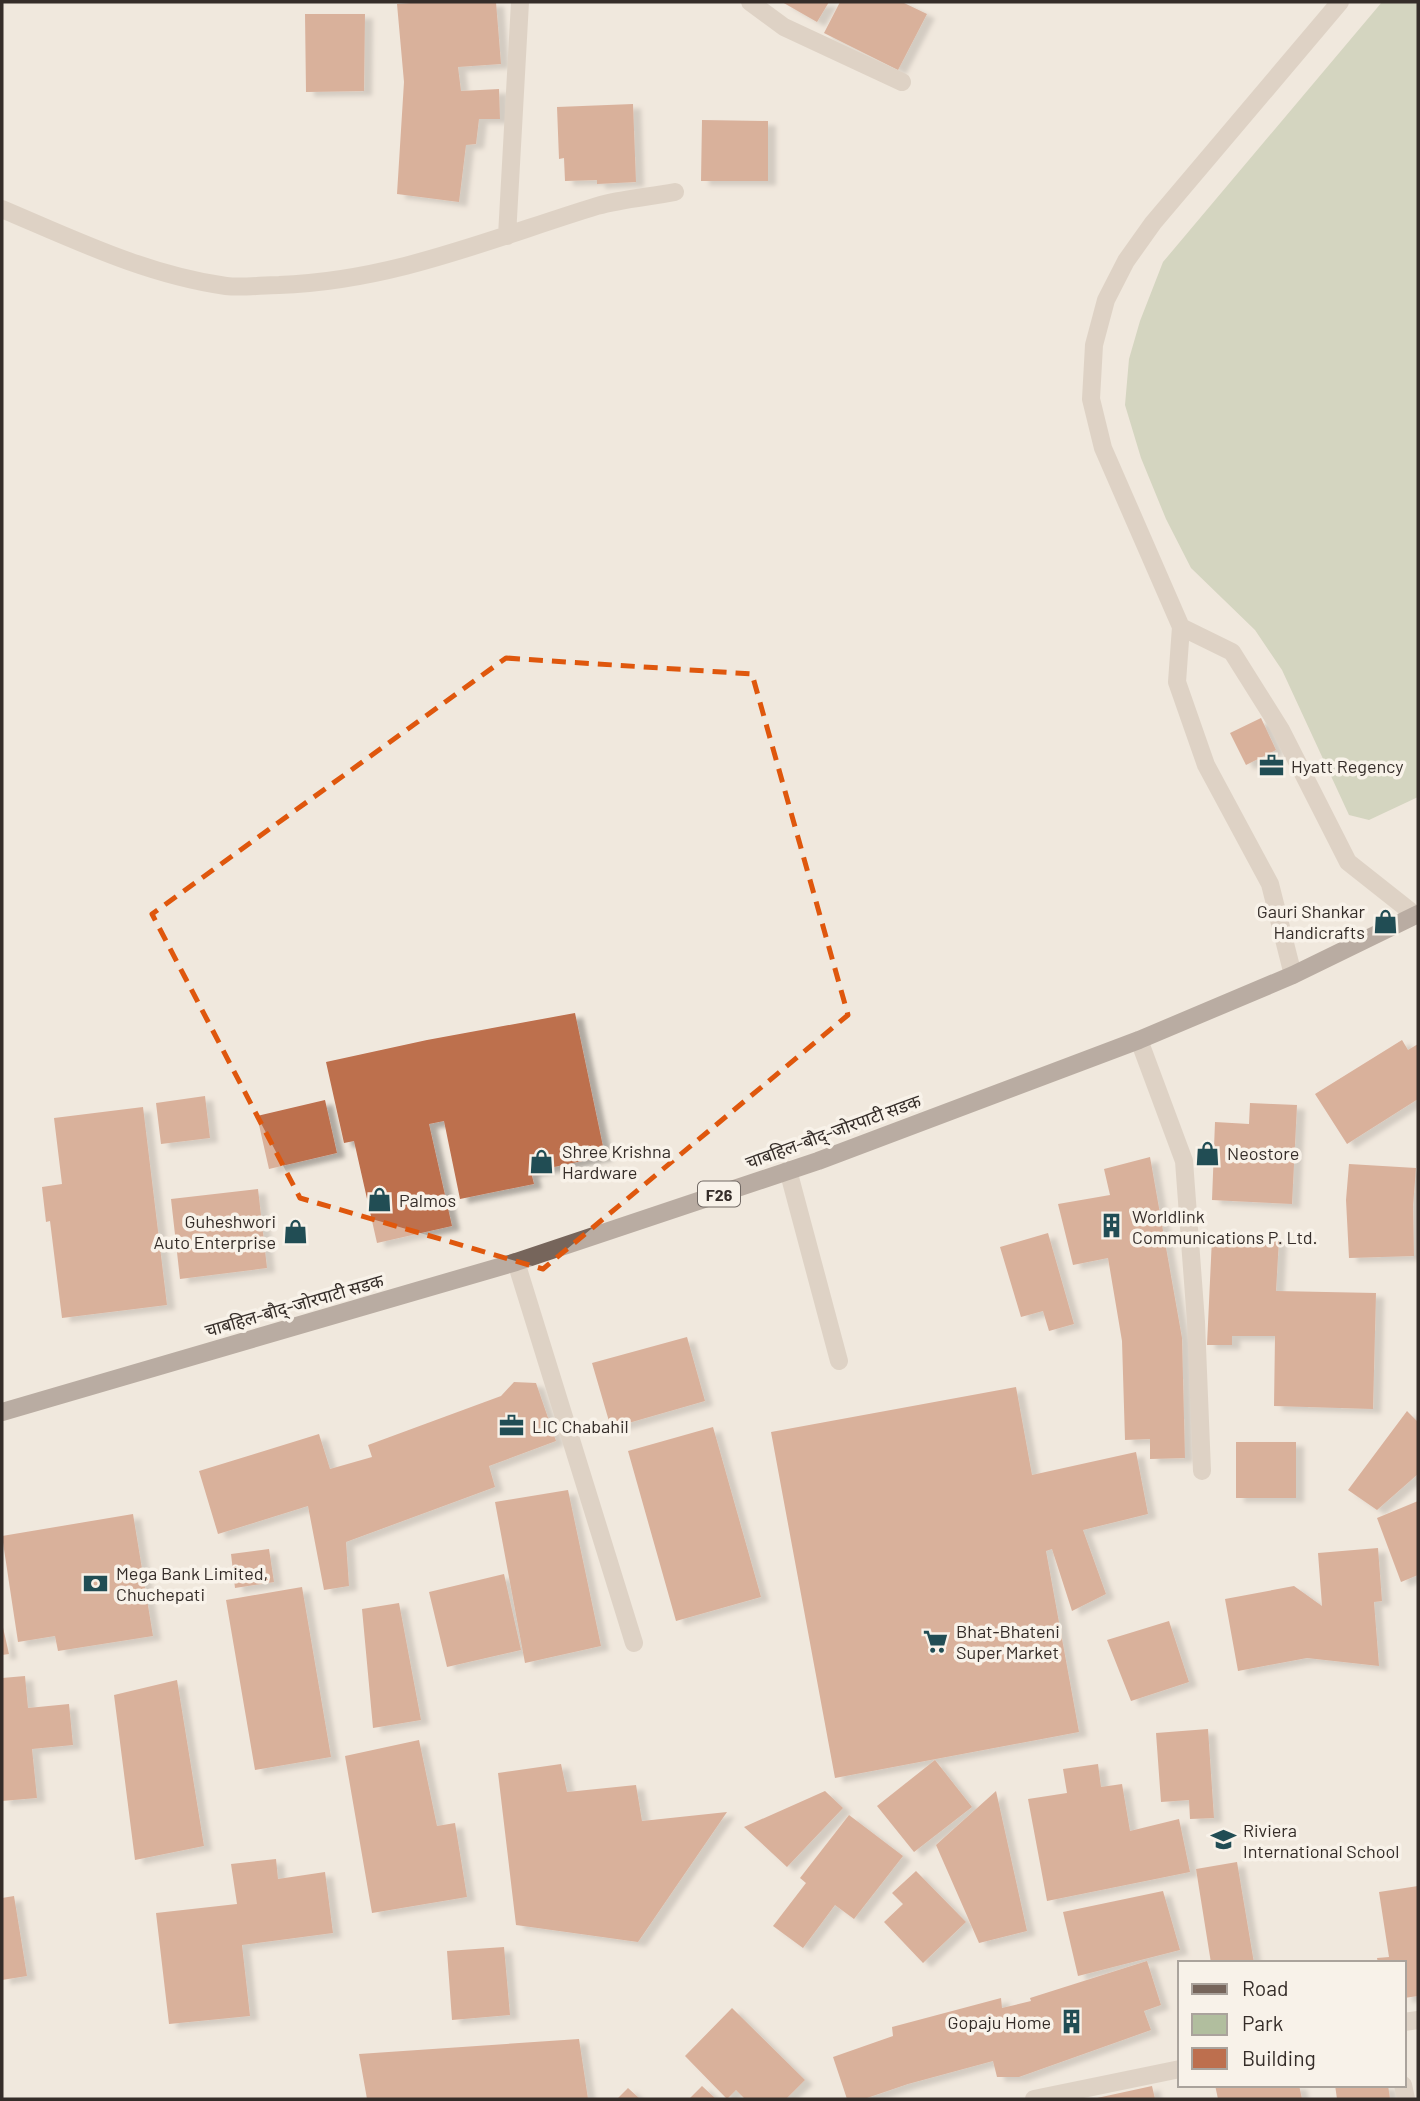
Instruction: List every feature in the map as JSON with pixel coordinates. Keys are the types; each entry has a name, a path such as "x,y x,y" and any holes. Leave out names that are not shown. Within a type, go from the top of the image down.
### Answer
{"main road":[{"name":"चाबहिल-बौद्-जोरपाटी सडक","path":"2,1412 516,1262 788,1170 1139,1040 1293,975 1417,914"}],"street":[{"path":"507,236 520,2"},
{"path":"750,2 784,27 902,82"},
{"path":"1293,975 1270,884 1206,765 1177,682 1181,627 1103,448 1091,399 1094,345 1106,300 1126,261 1153,223 1340,2"},
{"path":"2,209 116,257 185,279 230,286 316,284 384,273 600,205 675,192"},
{"path":"1181,627 1232,652 1281,730 1348,862 1417,914"},
{"path":"1139,1040 1184,1161 1202,1471"},
{"path":"788,1170 839,1361"},
{"path":"516,1262 634,1643"},
{"path":"1034,2099 1178,2069"}],"highlighted area":[{"path":"506,658 752,674 848,1015 543,1269 300,1198 152,914"}],"green space":[{"path":"1382,2 1418,2 1418,797 1369,820 1349,815 1282,670 1255,630 1191,568 1166,519 1141,458 1125,405 1129,359 1140,321 1163,262"}],"building":[{"path":"496,2 501,64 458,67 461,91 499,89 500,119 479,119 476,144 466,145 459,202 397,194 404,82 397,4"},
{"path":"782,2 829,2 817,22"},
{"path":"840,2 902,2 927,14 898,70 824,33"},
{"path":"305,14 365,14 364,91 306,92"},
{"path":"633,104 636,182 597,184 597,180 565,181 564,158 559,159 557,107"},
{"path":"702,120 768,121 768,181 701,181"},
{"path":"1261,718 1276,750 1246,765 1230,733"},
{"path":"575,1013 605,1156 531,1172 534,1184 460,1199 444,1121 429,1124 452,1226 377,1243 354,1141 344,1143 326,1062"},
{"path":"1402,1040 1408,1050 1418,1044 1418,1099 1347,1144 1315,1094"},
{"path":"205,1096 210,1138 161,1144 156,1103"},
{"path":"325,1100 337,1153 269,1169 257,1116"},
{"path":"1250,1103 1297,1105 1292,1204 1212,1200 1215,1122 1249,1124"},
{"path":"143,1107 167,1305 62,1318 50,1221 46,1222 42,1187 62,1184 54,1118"},
{"path":"1150,1157 1182,1338 1185,1458 1150,1459 1150,1439 1125,1440 1122,1341 1108,1258 1073,1265 1058,1204 1110,1195 1104,1169"},
{"path":"1349,1164 1416,1168 1413,1206 1414,1256 1349,1258 1346,1200"},
{"path":"258,1189 267,1268 180,1279 171,1199"},
{"path":"1048,1233 1074,1324 1049,1331 1043,1311 1021,1317 1000,1247"},
{"path":"1212,1238 1279,1239 1276,1291 1376,1293 1373,1409 1274,1406 1275,1336 1232,1336 1232,1345 1207,1345"},
{"path":"687,1337 705,1401 611,1428 592,1363"},
{"path":"514,1382 536,1383 556,1441 489,1466 495,1487 346,1542 349,1586 324,1590 308,1506 218,1534 199,1471 319,1434 330,1469 372,1457 368,1445 501,1396"},
{"name":"Bhat-Bhateni Super Market","path":"1016,1387 1032,1475 1136,1452 1148,1514 1083,1530 1106,1594 1072,1611 1052,1549 1046,1551 1079,1732 835,1778 771,1432"},
{"path":"1407,1411 1418,1422 1418,1474 1377,1510 1348,1490"},
{"path":"713,1427 761,1597 676,1621 628,1451"},
{"path":"1236,1442 1296,1442 1296,1498 1236,1498"},
{"path":"568,1490 601,1646 525,1663 495,1502"},
{"path":"1418,1501 1418,1575 1401,1582 1377,1518"},
{"name":"Mega Bank Limited, Chuchepati","path":"133,1514 153,1636 58,1651 55,1636 18,1642 2,1536"},
{"path":"1378,1548 1382,1601 1374,1602 1379,1666 1307,1658 1238,1671 1225,1599 1294,1586 1322,1606 1318,1553"},
{"path":"269,1549 274,1582 235,1588 231,1554"},
{"path":"504,1574 521,1650 447,1667 429,1592"},
{"path":"302,1587 331,1757 255,1770 226,1600"},
{"path":"399,1603 421,1720 373,1728 362,1609"},
{"path":"1169,1621 1189,1682 1131,1701 1107,1640"},
{"path":"2,1623 9,1654 2,1655"},
{"path":"25,1676 28,1708 69,1704 73,1745 32,1749 37,1798 2,1801 2,1678"},
{"path":"177,1680 204,1846 135,1860 114,1695"},
{"path":"1208,1729 1214,1818 1190,1819 1189,1800 1161,1802 1156,1733"},
{"path":"419,1740 437,1826 455,1823 467,1897 372,1913 345,1756"},
{"path":"935,1760 972,1807 914,1852 877,1806"},
{"path":"561,1764 567,1792 636,1785 642,1821 727,1812 638,1942 516,1925 498,1773"},
{"path":"1098,1764 1101,1787 1122,1784 1130,1831 1179,1819 1190,1872 1047,1901 1028,1799 1067,1793 1063,1769"},
{"path":"825,1791 843,1808 787,1867 744,1827"},
{"path":"996,1791 1027,1931 979,1943 936,1845"},
{"path":"849,1815 903,1856 854,1919 835,1905 803,1948 773,1926 806,1883 800,1878"},
{"path":"276,1859 278,1879 325,1872 333,1933 242,1945 250,2016 169,2024 156,1913 237,1904 231,1864"},
{"path":"1237,1862 1254,1961 1211,1961 1196,1869"},
{"path":"916,1871 966,1922 923,1963 884,1922 903,1904 892,1893"},
{"path":"1418,1886 1418,1996 1406,1998 1406,1961 1378,1961 1377,1958 1389,1957 1379,1892"},
{"path":"1163,1891 1180,1950 1078,1976 1063,1912"},
{"path":"14,1896 27,1976 2,1980 2,1898"},
{"path":"504,1947 510,2015 452,2020 447,1951"},
{"path":"1147,1961 1161,2005 1144,2011 1151,2030 1019,2077 997,2077 993,2061 864,2099 847,2099 833,2057 893,2036 892,2027 1001,1998 1002,2008 1031,2001 1030,1998"},
{"path":"732,2008 805,2080 786,2099 745,2099 736,2090 727,2099 685,2056"},
{"path":"579,2039 588,2099 367,2099 359,2054"},
{"path":"702,2086 716,2099 689,2099"},
{"path":"1152,2086 1155,2099 1097,2099 1097,2098"},
{"path":"1215,2087 1299,2087 1302,2099 1218,2099"},
{"path":"1335,2087 1388,2087 1390,2099 1337,2099"},
{"path":"628,2088 640,2099 617,2099"}],"place":[{"name":"Hyatt Regency","path":"1271,766"},
{"name":"Gauri Shankar Handicrafts","path":"1385,921"},
{"name":"Neostore","path":"1207,1153"},
{"name":"Shree Krishna Hardware","path":"542,1161"},
{"name":"Palmos","path":"379,1200"},
{"name":"Worldlink Communications P. Ltd.","path":"1112,1226"},
{"name":"Guheshwori Auto Enterprise","path":"296,1231"},
{"name":"LIC Chabahil","path":"512,1426"},
{"name":"Mega Bank Limited, Chuchepati","path":"96,1583"},
{"name":"Bhat-Bhateni Super Market","path":"936,1641"},
{"name":"Riviera International School","path":"1223,1840"},
{"name":"Gopaju Home","path":"1071,2022"}]}
